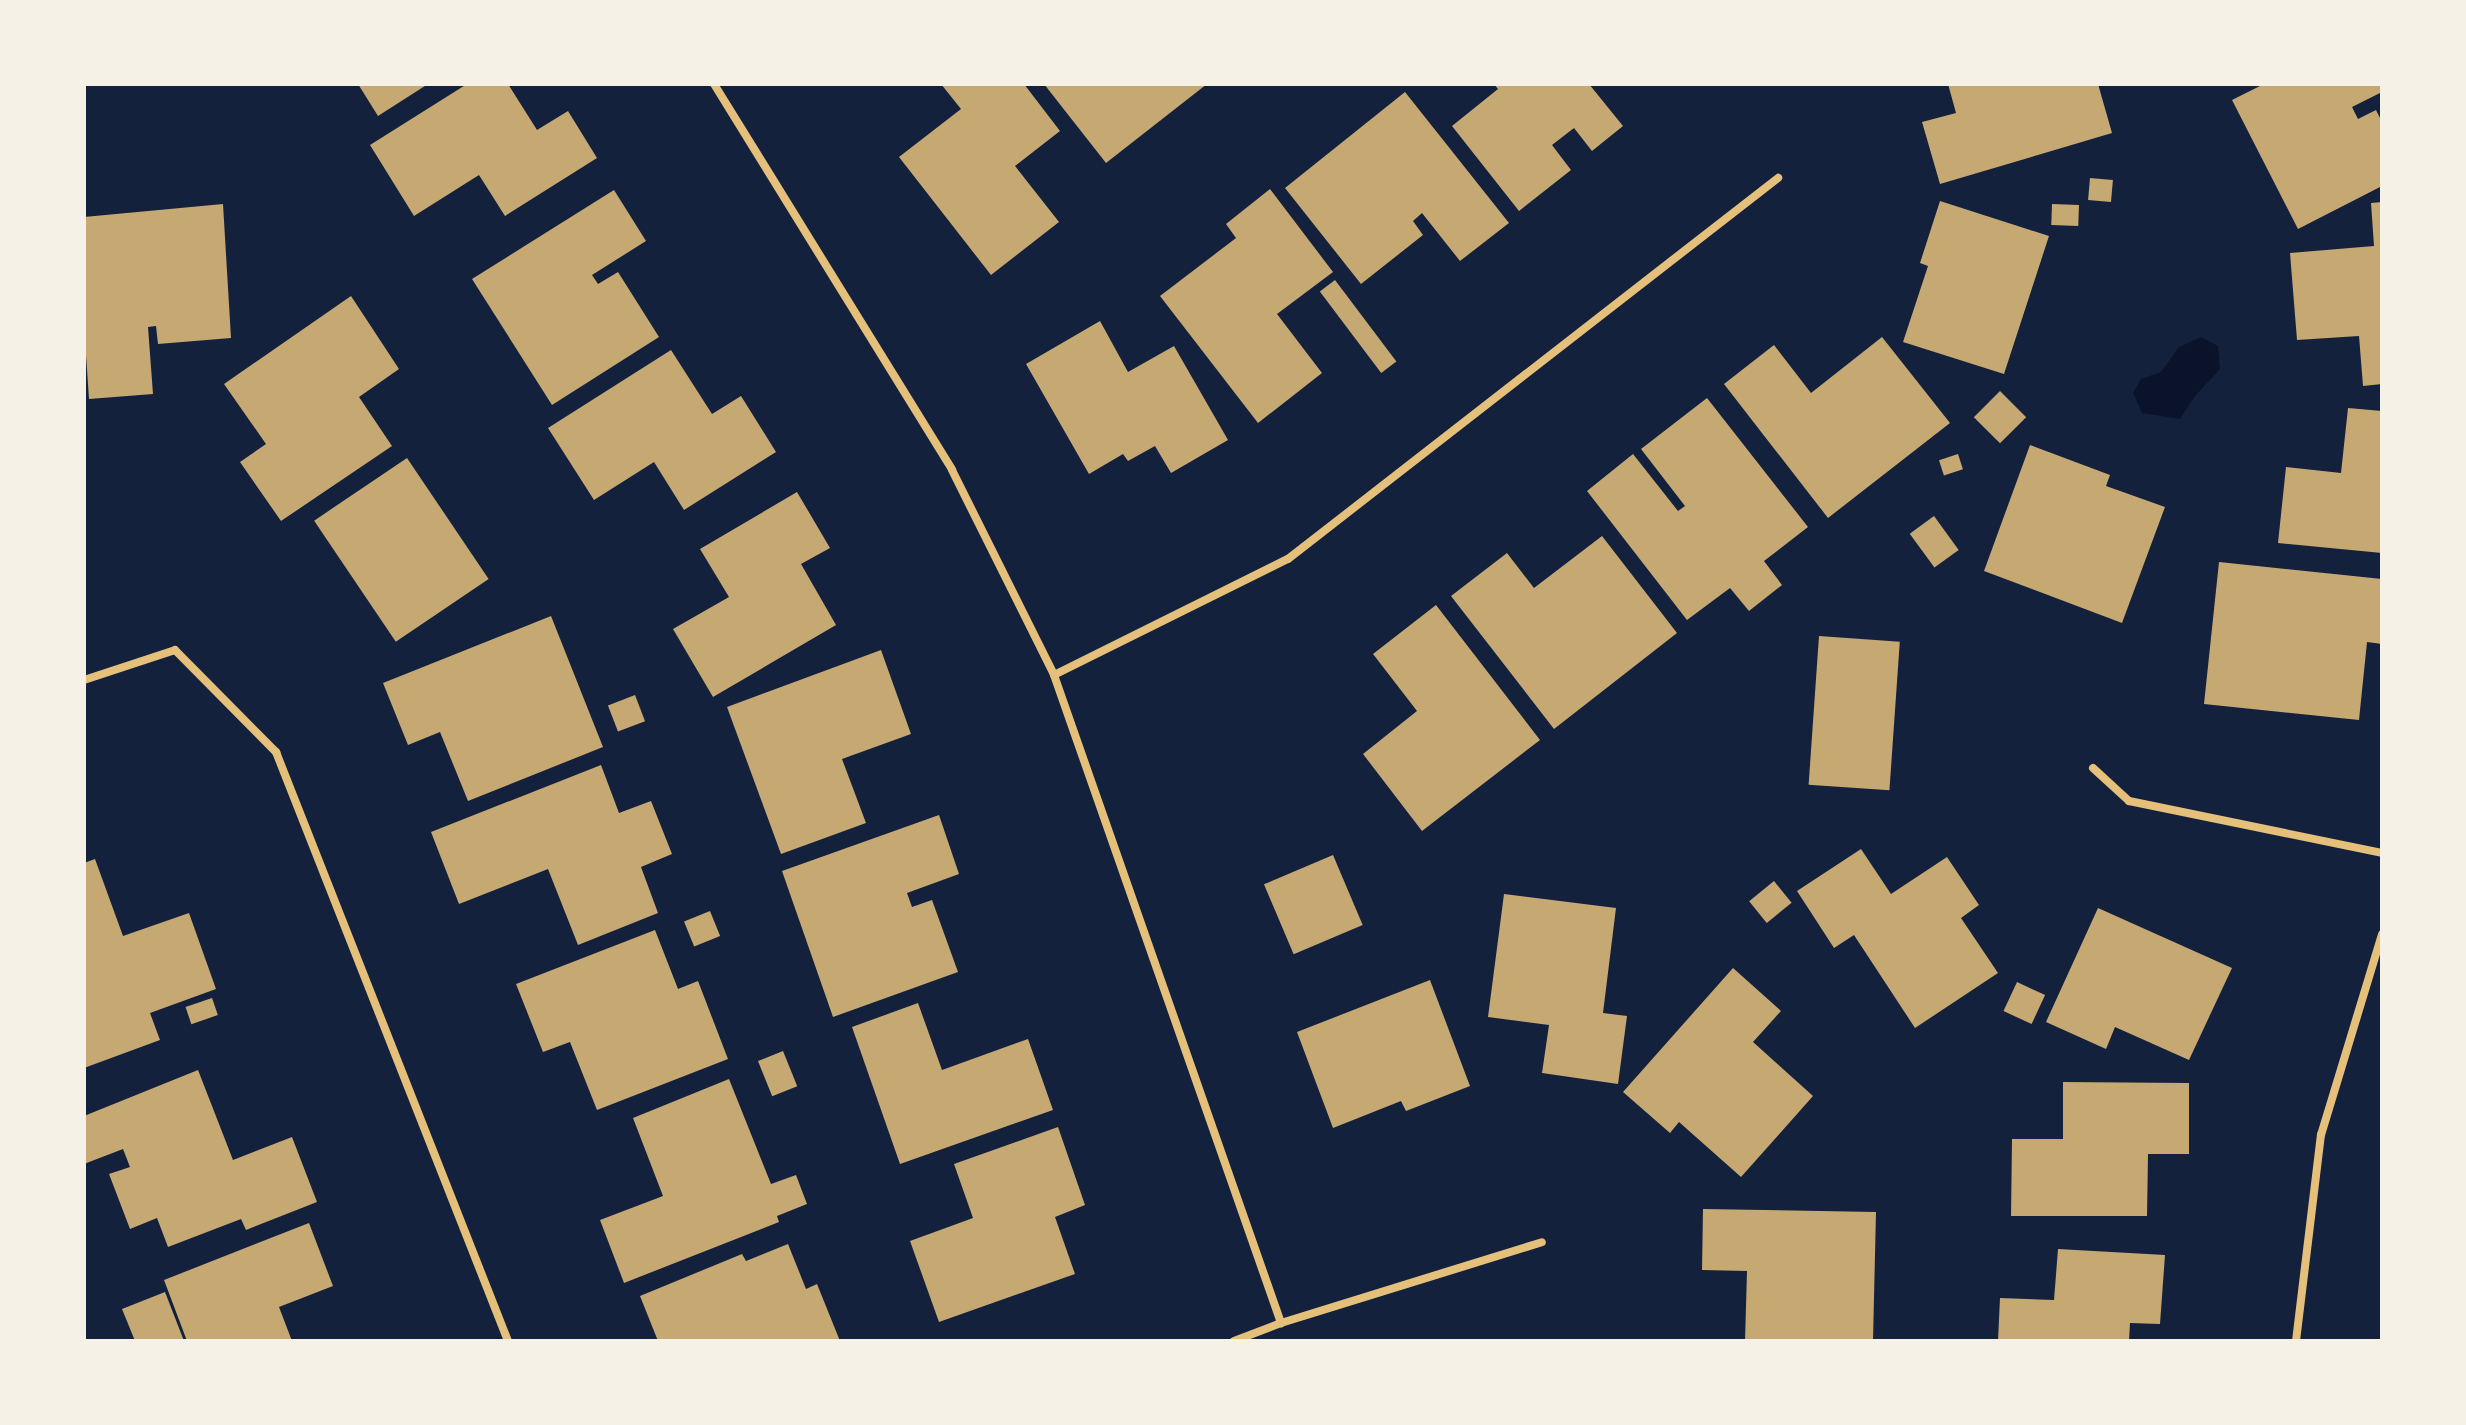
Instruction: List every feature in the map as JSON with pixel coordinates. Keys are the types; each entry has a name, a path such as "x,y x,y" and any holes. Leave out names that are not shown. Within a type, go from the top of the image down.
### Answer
{"street":[{"path":"717,85 952,470 1054,675 1281,1323"},
{"path":"1054,675 1288,559 1778,178"},
{"path":"84,680 175,650 276,752 508,1341"},
{"path":"2093,768 2129,801 2382,853"},
{"path":"2296,1341 2321,1135 2382,934"},
{"path":"1234,1341 1281,1323 1542,1242"}],"water":[{"path":"2201,337 2218,346 2220,369 2195,396 2180,419 2142,413 2133,393 2141,379 2161,372 2179,347"}],"building":[{"path":"358,84 428,84 378,116"},
{"path":"467,84 508,84 537,130 568,111 597,158 505,216 479,175 414,216 370,145"},
{"path":"941,84 1024,84 1060,131 1015,166 1059,222 991,275 899,157 961,109"},
{"path":"1044,84 1207,84 1106,163"},
{"path":"1494,84 1589,84 1623,126 1592,151 1574,128 1552,145 1571,170 1519,211 1452,126 1498,89"},
{"path":"1948,84 2098,84 2112,133 1940,184 1922,122 1956,113"},
{"path":"2264,84 2382,84 2382,92 2352,107 2358,119 2376,110 2382,122 2382,186 2298,229 2232,100"},
{"path":"1405,92 1509,223 1460,261 1422,213 1413,221 1423,235 1361,284 1285,188"},
{"path":"2090,178 2113,180 2111,202 2088,200"},
{"path":"1270,189 1333,272 1277,314 1322,373 1258,423 1160,296 1236,238 1226,224"},
{"path":"614,190 646,241 592,275 598,284 618,272 659,337 552,405 472,279"},
{"path":"1940,201 2049,236 2004,374 1903,342 1928,266 1920,263"},
{"path":"2382,202 2382,384 2363,386 2359,336 2297,340 2290,253 2374,246 2371,203"},
{"path":"223,204 231,338 158,344 156,326 148,327 153,394 89,399 84,326 84,217"},
{"path":"2052,204 2079,205 2078,226 2051,225"},
{"path":"1335,280 1396,361 1381,373 1320,291"},
{"path":"351,296 399,369 359,397 392,446 281,521 240,462 266,444 224,384"},
{"path":"1100,321 1128,372 1174,346 1228,440 1171,473 1155,446 1128,461 1123,454 1089,474 1026,364"},
{"path":"1882,337 1950,423 1828,518 1724,384 1774,345 1811,393"},
{"path":"671,350 712,414 741,396 776,452 684,510 654,462 594,500 548,428"},
{"path":"2000,391 2026,417 2000,443 1974,417"},
{"path":"1707,398 1808,527 1764,561 1782,585 1749,611 1730,588 1687,620 1587,491 1633,454 1678,511 1685,506 1641,449"},
{"path":"2348,408 2382,411 2382,553 2278,543 2286,467 2341,473"},
{"path":"2030,445 2110,475 2106,486 2165,507 2122,623 1984,571"},
{"path":"1958,454 1963,469 1944,475 1939,460"},
{"path":"407,458 489,579 396,642 314,521"},
{"path":"797,492 830,548 801,564 836,625 713,697 673,629 729,597 700,549"},
{"path":"1934,516 1959,550 1934,568 1910,534"},
{"path":"1602,536 1677,633 1554,729 1451,596 1507,553 1534,588"},
{"path":"2219,562 2382,579 2382,644 2367,642 2359,720 2204,704"},
{"path":"1436,605 1540,740 1422,831 1363,754 1417,711 1373,654"},
{"path":"551,616 603,747 468,801 440,732 408,745 383,683"},
{"path":"1819,636 1900,642 1889,790 1809,785"},
{"path":"881,650 911,734 842,759 866,823 781,854 727,707"},
{"path":"635,695 645,721 618,732 608,705"},
{"path":"601,765 619,813 651,801 672,854 641,867 658,913 578,945 548,869 459,904 431,832"},
{"path":"939,815 959,874 907,893 912,907 932,900 958,972 833,1017 782,871"},
{"path":"1861,849 1891,894 1947,857 1979,905 1961,918 1998,973 1915,1028 1854,935 1834,948 1797,891"},
{"path":"1333,855 1363,925 1294,954 1264,884"},
{"path":"95,859 123,936 189,913 216,989 150,1013 160,1040 84,1068 84,863"},
{"path":"1774,881 1792,903 1767,923 1749,901"},
{"path":"1504,894 1616,908 1603,1013 1627,1016 1618,1084 1542,1073 1549,1025 1488,1017"},
{"path":"2098,908 2232,968 2189,1060 2115,1027 2106,1049 2046,1022"},
{"path":"710,911 720,936 694,947 684,921"},
{"path":"655,930 678,989 698,981 728,1059 597,1110 570,1042 543,1052 516,984"},
{"path":"1733,968 1781,1011 1753,1042 1813,1096 1741,1177 1679,1122 1670,1133 1623,1092"},
{"path":"1430,980 1470,1086 1406,1111 1401,1101 1333,1128 1297,1032"},
{"path":"2017,982 2045,995 2032,1024 2003,1011"},
{"path":"212,998 218,1015 191,1024 186,1007"},
{"path":"918,1003 942,1070 1028,1039 1053,1110 900,1164 852,1027"},
{"path":"783,1051 797,1086 772,1096 758,1061"},
{"path":"198,1070 233,1160 292,1137 317,1202 246,1230 241,1219 168,1247 157,1218 130,1229 109,1174 130,1167 123,1149 84,1164 84,1116"},
{"path":"729,1079 771,1184 796,1175 807,1204 777,1216 779,1222 624,1283 600,1220 663,1196 633,1118"},
{"path":"2063,1082 2189,1083 2189,1154 2148,1154 2147,1216 2011,1216 2012,1139 2063,1139"},
{"path":"1058,1127 1085,1205 1055,1217 1075,1274 939,1322 910,1241 973,1218 954,1164"},
{"path":"1703,1209 1876,1212 1873,1341 1745,1341 1747,1271 1702,1270"},
{"path":"309,1223 333,1286 279,1307 292,1341 187,1341 164,1280"},
{"path":"788,1244 806,1289 817,1284 840,1341 658,1341 640,1296 742,1254 746,1261"},
{"path":"2058,1249 2165,1255 2160,1324 2130,1323 2129,1341 1998,1341 2000,1298 2054,1300"},
{"path":"165,1292 184,1341 135,1341 122,1309"}]}
